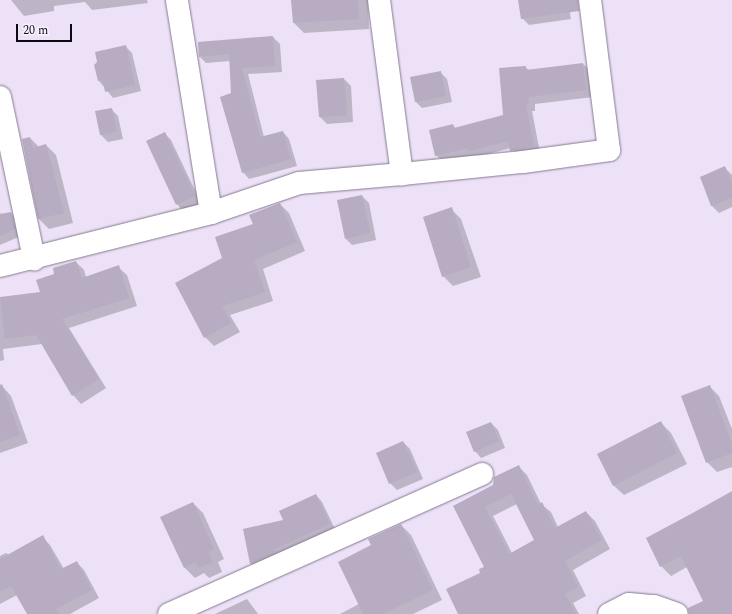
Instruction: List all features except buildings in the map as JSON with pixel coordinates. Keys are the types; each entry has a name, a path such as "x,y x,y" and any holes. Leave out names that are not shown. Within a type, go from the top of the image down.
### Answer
{"street":[{"path":"178,0 212,213"},
{"path":"380,0 402,174"},
{"path":"0,266 34,259 212,213 299,183 523,162 609,150 590,0"},
{"path":"0,97 34,259"},
{"path":"169,614 208,606 482,474"},
{"path":"609,614 629,604 654,606 677,614"}]}
